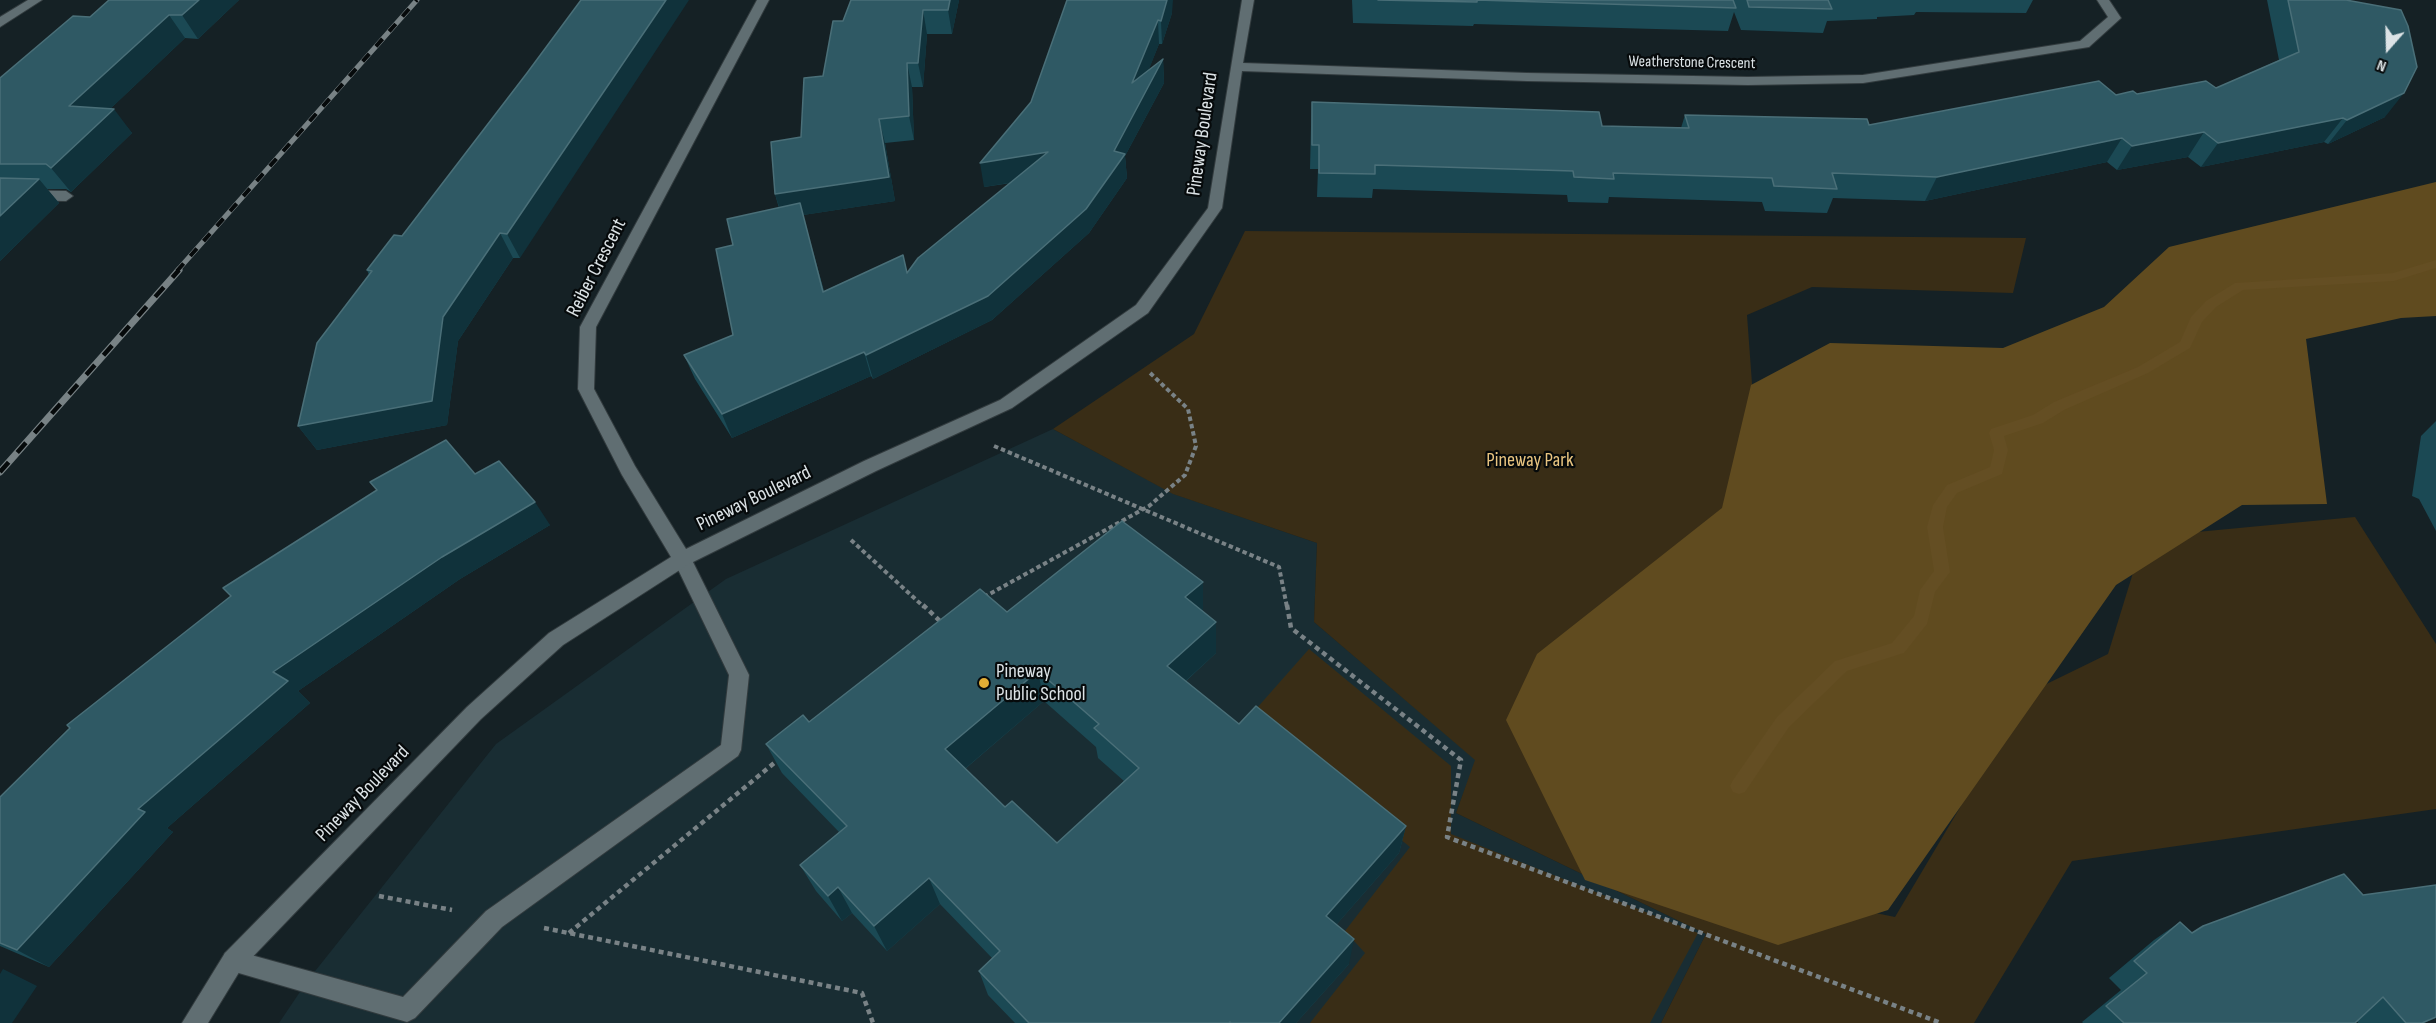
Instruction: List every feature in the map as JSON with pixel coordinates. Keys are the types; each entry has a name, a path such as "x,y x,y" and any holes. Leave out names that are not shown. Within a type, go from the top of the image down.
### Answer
{"street":[{"path":"0,23 36,0"},
{"name":"Reiber Crescent","path":"233,961 407,1010 494,918 731,750 739,675 682,559 628,470 586,389 588,327 763,0"},
{"name":"Pineway Boulevard","path":"194,1023 233,961 474,713 556,639 682,559 870,466 1006,404 1142,309 1215,208 1248,0"},
{"name":"Weatherstone Crescent","path":"1236,67 1574,78 1748,81 1863,79 2084,44 2115,18 2103,0"},
{"path":"0,195 66,196"}],"path":[{"path":"975,602 1143,509 1185,475 1197,446 1188,409 1148,371"},
{"path":"952,429 1279,567 1291,628 1461,759 1447,837 1941,1023"},
{"path":"851,540 942,623"},
{"path":"933,631 948,618"},
{"path":"569,933 788,751"},
{"path":"379,896 862,993 873,1023"}],"shaded area":[{"path":"2436,182 2436,316 2401,318 2306,339 2327,504 2242,505 2116,585 1888,910 1778,945 1585,880 1506,720 1537,654 1722,508 1751,385 1830,343 2003,348 2104,307 2169,247"},
{"name":"Pineway Public School","path":"1053,429 1174,494 1317,543 1314,622 1476,760 1456,813 1706,934 1661,1023 279,1023 308,980 496,744 726,579"}],"green space":[{"name":"Pineway Park","path":"1245,231 2026,238 2013,293 1812,287 1747,315 1766,575 1739,885 1895,917 2028,693 2108,654 2144,537 2355,517 2436,644 2436,809 2072,861 1974,1023 1661,1023 1706,934 1456,813 1475,760 1314,622 1317,543 1173,494 1053,429 1194,334"},
{"path":"1309,649 1451,766 1451,834 1698,933 1650,1023 1310,1023 1365,953 1345,931 1410,847 1249,717"}],"building":[{"path":"109,0 199,0 182,15 169,15 69,106 114,109 51,168 46,164 0,164 0,78 73,16 90,17"},
{"path":"581,0 666,0 507,234 500,233 443,317 432,401 298,426 317,343 372,271 367,270 394,235 402,236"},
{"path":"851,0 950,0 948,10 923,10 918,63 907,63 909,116 879,119 889,177 775,194 771,142 801,137 804,78 823,76 833,21 843,21"},
{"path":"1067,0 1167,0 1161,21 1158,20 1132,83 1163,59 1114,151 1125,154 1086,209 988,296 866,355 864,352 722,414 684,355 733,335 716,249 733,245 727,219 800,203 823,292 903,255 907,273 918,258 1048,152 980,163 1031,102"},
{"path":"1378,0 1477,0 1477,2"},
{"path":"1477,0 1733,0 1736,8"},
{"path":"1747,0 1828,0 1832,9 1749,7"},
{"path":"2288,0 2346,0 2401,10 2408,26 2417,67 2404,93 2347,120 2343,118 2218,143 2204,132 2132,146 2122,138 1937,177 1832,173 1837,189 1774,186 1772,178 1613,173 1614,179 1574,177 1573,171 1375,165 1375,174 1319,173 1319,145 1312,145 1312,102 1599,112 1602,126 1689,128 1685,115 1867,119 1869,125 2099,81 2116,95 2133,91 2137,94 2206,81 2216,88 2299,52"},
{"path":"0,178 39,179 0,216"},
{"path":"446,440 475,474 499,461 535,502 442,557 273,672 288,681 138,809 145,812 17,950 0,943 0,797 70,728 67,725 231,596 223,588 377,490 370,482"},
{"path":"1122,521 1203,582 1185,597 1216,622 1167,666 1239,724 1256,706 1406,826 1326,916 1354,939 1279,1023 1029,1023 979,971 1000,951 929,878 874,926 838,887 828,896 800,865 847,826 766,744 803,715 809,722 980,589 1007,612","holes":["1038,671 1099,724 1094,728 1139,768 1057,843 1012,801 1005,807 945,749"]},
{"path":"2344,874 2363,895 2436,885 2436,1017 2422,1023 2406,1023 2383,997 2355,1023 2124,1023 2106,1006 2147,973 2134,961 2180,922 2192,933 2203,926"}],"waterway":[{"path":"1739,786 1783,722 1841,666 1898,648 1921,619 1928,590 1942,572 1935,527 1940,505 1952,489 1997,470 2001,450 1996,433 2038,419 2059,406 2143,370 2185,345 2196,320 2211,304 2240,286 2394,277 2436,264"}],"railway":[{"path":"177,271 417,0"},
{"path":"0,472 179,270"}],"place":[{"name":"Pineway Public School","path":"984,683"}]}
